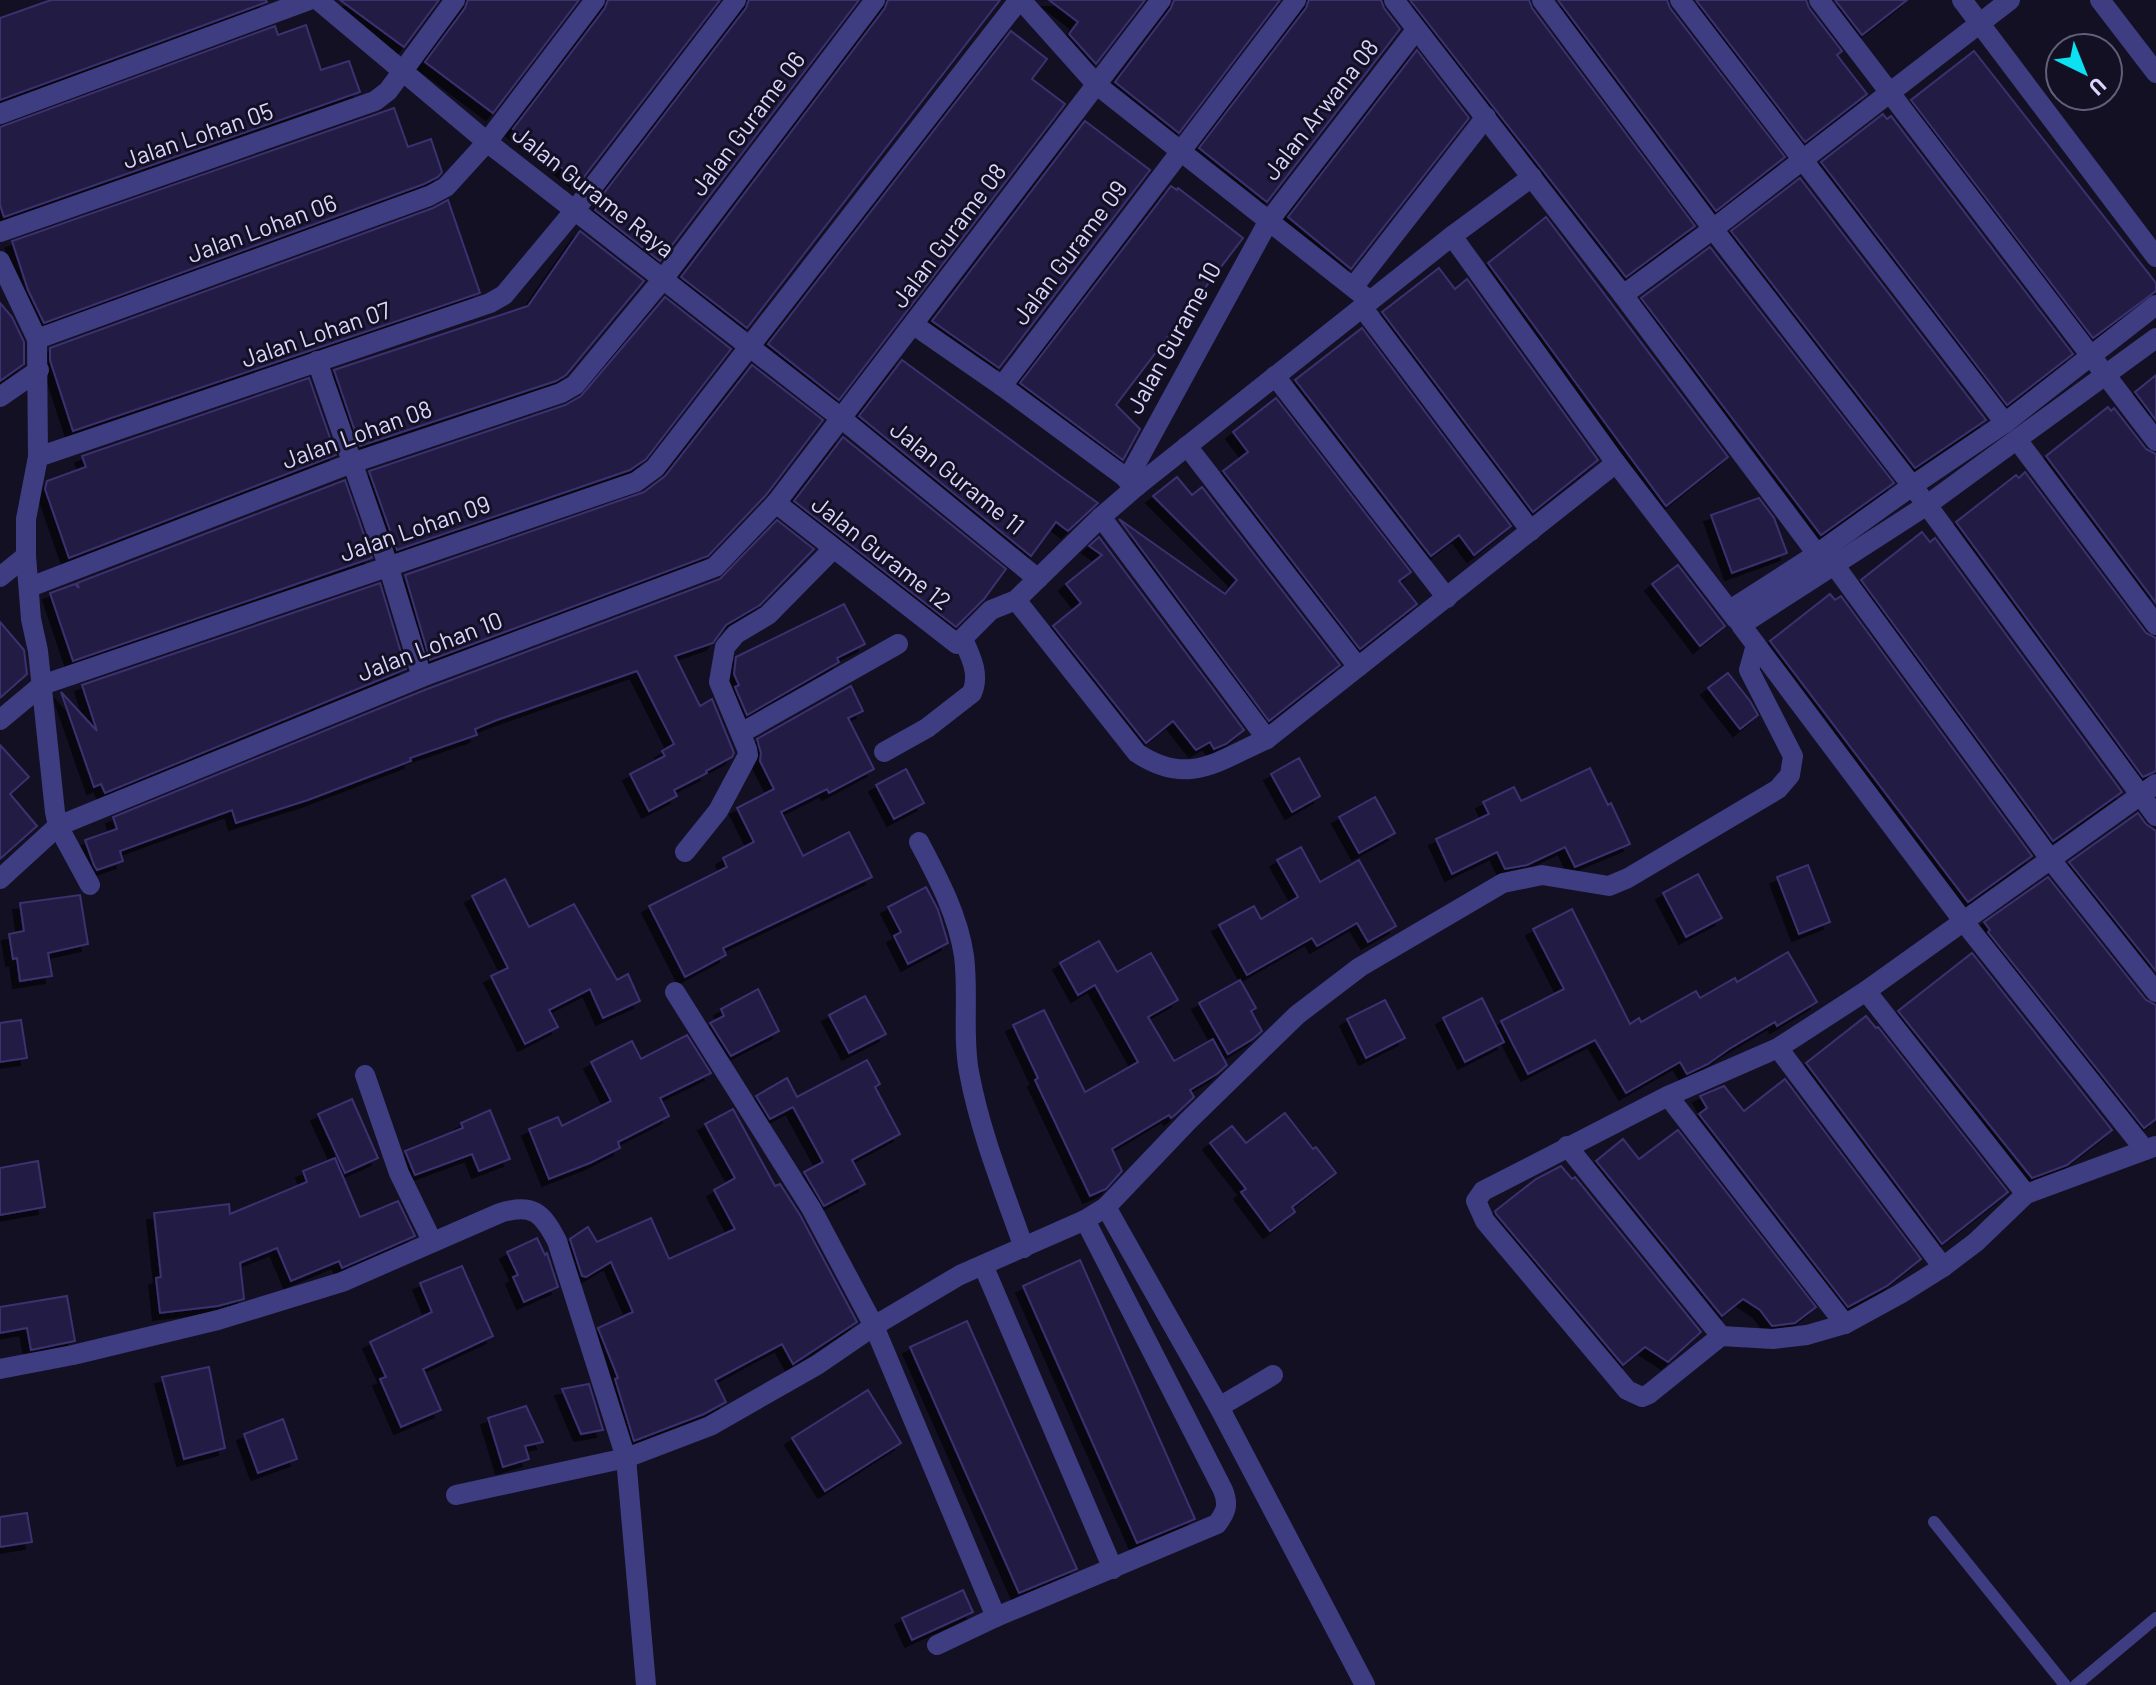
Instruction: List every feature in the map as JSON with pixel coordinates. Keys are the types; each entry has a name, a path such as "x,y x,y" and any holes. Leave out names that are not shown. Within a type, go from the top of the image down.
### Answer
{"street":[{"path":"0,114 309,0"},
{"name":"Jalan Gurame Raya","path":"318,0 487,142 841,418"},
{"name":"Jalan Lohan 05","path":"0,232 362,107 388,91 455,0"},
{"name":"Jalan Lohan 06","path":"37,339 429,196 446,187 487,142 595,0"},
{"name":"Jalan Lohan 07","path":"38,457 490,303 504,295 575,210 736,0"},
{"name":"Jalan Gurame 06","path":"663,279 875,0"},
{"path":"1020,0 1097,85 1268,222 1354,286 1531,531"},
{"name":"Jalan Lohan 09","path":"42,685 636,482 647,475 1020,0"},
{"name":"Jalan Gurame 08","path":"841,418 1161,0"},
{"name":"Jalan Gurame 09","path":"1002,386 1296,0"},
{"path":"1394,0 1623,295 1817,554"},
{"path":"1542,0 1713,229 2148,790 2156,816"},
{"path":"1680,0 2005,423"},
{"path":"1819,0 2156,441"},
{"path":"1962,0 2156,257"},
{"path":"1623,295 2010,0"},
{"path":"2100,0 2156,73"},
{"name":"Jalan Arwana 08","path":"1268,222 1416,30"},
{"path":"1354,286 1486,117"},
{"path":"884,752 927,728 972,693 976,676 959,641 991,610 1016,600 1132,483 1187,446 1452,236 1532,177"},
{"name":"Jalan Gurame 10","path":"1132,483 1268,222"},
{"path":"1452,236 1616,463 1964,922 2150,1148 2026,1194 1976,1242 1943,1267 1845,1324 1807,1335 1773,1339 1721,1336 1649,1394 1637,1396 1627,1390 1495,1233 1478,1210 1476,1201 1479,1195 1567,1146 1668,1096 1778,1048 1866,991 1964,922 2051,860 2148,790"},
{"path":"0,261 37,339 38,457 26,519 31,619 58,826 90,885"},
{"name":"Jalan Lohan 08","path":"30,587 352,463 567,390 575,385 663,279"},
{"path":"1735,618 1817,554 2005,423 2156,305"},
{"path":"914,325 1132,483"},
{"path":"1735,618 1835,566 1927,505 2156,338"},
{"path":"317,361 388,565 422,677"},
{"path":"0,397 39,370"},
{"path":"1275,376 1447,598"},
{"name":"Jalan Lohan 10","path":"0,879 58,826 422,677 716,566 776,503 841,418"},
{"name":"Jalan Gurame 11","path":"841,418 1038,579"},
{"path":"2018,441 2156,625"},
{"path":"1187,446 1358,667"},
{"path":"1016,600 1137,753 1154,764 1180,771 1191,770 1267,739 1616,463"},
{"name":"Jalan Gurame 12","path":"776,503 833,549 959,641"},
{"path":"1101,517 1267,739"},
{"path":"685,852 718,811 746,761 747,749 719,682 725,647 736,634 768,615 833,549"},
{"path":"0,577 26,556"},
{"path":"1835,566 2051,860 2156,992"},
{"path":"741,733 898,644"},
{"path":"456,1495 626,1458 710,1426 817,1365 874,1326 983,1265 1085,1220 1106,1207 1265,1045 1297,1015 1360,967 1503,883 1542,875 1609,886 1628,878 1778,789 1790,775 1793,756 1749,670 1756,645"},
{"path":"0,720 42,685"},
{"path":"919,842 948,899 964,954 968,1007 965,1044 969,1073 993,1160 1024,1248"},
{"path":"1866,991 2026,1194"},
{"path":"675,992 811,1208 874,1326 996,1617"},
{"path":"1778,1048 1943,1267"},
{"path":"365,1075 399,1173 432,1241"},
{"path":"1668,1096 1845,1324"},
{"path":"1567,1146 1721,1336"},
{"path":"0,1369 218,1320 342,1282 432,1241 518,1207 532,1210 542,1218 557,1241 626,1458 646,1685"},
{"path":"1106,1207 1219,1407 1365,1685"},
{"path":"937,1645 1217,1524 1226,1512 1227,1501 1085,1220"},
{"path":"983,1265 1113,1569"},
{"path":"1219,1407 1273,1375"}],"lane":[{"path":"1934,1522 2065,1685"},
{"path":"2076,1685 2156,1618"}],"building":[{"path":"51,0 267,2 0,100 0,18"},
{"path":"340,0 439,0 404,47"},
{"path":"468,0 579,0 493,113 425,62"},
{"path":"608,0 720,0 580,182 513,129"},
{"path":"749,0 859,0 660,261 595,210 603,199 601,197 746,8"},
{"path":"888,0 1000,0 747,328 681,277"},
{"path":"1049,0 1145,0 1096,64 1069,34 1078,22"},
{"path":"1174,0 1280,0 1179,133 1115,82"},
{"path":"1309,0 1381,0 1400,29 1267,202 1199,148"},
{"path":"1410,0 1529,0 1695,226 1626,277"},
{"path":"1558,0 1667,0 1670,8 1785,157 1716,211"},
{"path":"1696,0 1806,0 1842,51 1837,55 1867,94 1805,142"},
{"path":"1835,0 1907,0 1862,35"},
{"path":"306,25 321,70 349,61 360,92 4,217 0,205 0,127 275,26 278,35"},
{"path":"1011,31 1047,59 1032,79 1065,104 839,400 768,344"},
{"path":"1417,50 1469,118 1351,269 1288,217"},
{"path":"1974,51 2156,283 2156,291 2093,338 1911,100"},
{"path":"394,108 408,147 431,139 442,172 438,177 44,323 28,290 12,241"},
{"path":"1883,114 1887,119 1891,116 2073,354 2007,405 1821,162"},
{"path":"1085,121 1150,170 999,368 932,321"},
{"path":"1800,178 1986,420 1915,468 1731,231"},
{"path":"1171,186 1178,188 1243,238 1116,405 1140,429 1123,460 1020,383"},
{"path":"448,200 480,293 73,431 50,360 50,348"},
{"path":"1546,217 1728,457 1666,506 1488,263"},
{"path":"580,231 644,281 566,375 556,381 360,446 334,370 528,306"},
{"path":"1710,247 1894,483 1821,535 1641,298"},
{"path":"1439,268 1455,289 1467,279 1598,460 1533,512 1382,312"},
{"path":"665,297 731,349 646,459 630,470 397,550 369,471 565,405 581,396"},
{"path":"0,303 12,317 24,342 24,364 0,381"},
{"path":"1362,328 1511,526 1474,555 1459,535 1431,556 1295,380"},
{"path":"902,360 1098,503 1068,531 1056,522 1031,556 859,416"},
{"path":"752,365 823,420 766,495 708,556 430,660 405,575 644,492 665,476"},
{"path":"2156,375 2156,420 2135,392"},
{"path":"309,378 336,455 69,558 45,489 47,481 86,467 82,456"},
{"path":"1276,398 1411,572 1399,581 1417,604 1360,649 1223,471 1248,452 1233,432"},
{"path":"2108,407 2111,411 2114,408 2146,449 2156,454 2156,603 2046,456"},
{"path":"843,437 1006,569 984,599 956,627 794,501"},
{"path":"2025,472 2146,633 2156,638 2156,771 2143,777 1956,522 2016,475 2019,478"},
{"path":"1177,477 1192,495 1202,487 1340,665 1269,721 1119,519 1225,594 1237,580 1153,496"},
{"path":"345,480 372,558 73,661 50,593 75,584 79,588 77,583"},
{"path":"1759,498 1774,518 1787,553 1732,573 1711,515"},
{"path":"777,520 814,549 760,605 726,625 713,643 675,656 700,706 712,699 734,753 707,773 674,790 677,796 649,811 630,774 665,756 662,751 674,744 637,671 497,720 475,729 477,735 410,758 411,761 308,800 236,823 232,810 120,851 123,861 97,870 94,865 85,840 117,829 113,817 427,689 720,579"},
{"path":"1922,532 1930,542 1935,538 2122,792 2053,841 1861,580"},
{"path":"1099,537 1244,730 1226,744 1214,749 1210,742 1196,750 1173,721 1146,743 1053,626 1081,603 1066,584 1102,555 1089,546"},
{"path":"1678,565 1725,626 1700,646 1652,584"},
{"path":"380,583 406,669 105,793 101,784 94,787 61,692 97,731 82,685"},
{"path":"1830,594 1835,600 1841,596 2032,856 1968,902 1770,641"},
{"path":"844,604 865,644 837,658 839,662 747,715 735,687 739,685 734,674 736,657"},
{"path":"0,622 24,650 27,674 0,698"},
{"path":"1728,673 1758,715 1740,729 1708,688"},
{"path":"851,686 863,711 848,718 874,769 829,793 827,789 781,812 803,856 849,832 872,877 723,948 726,955 685,977 649,906 727,867 723,858 754,842 737,808 774,789 760,761 757,739"},
{"path":"0,745 29,777 10,794 37,826 0,859"},
{"path":"1299,758 1320,796 1292,812 1271,774"},
{"path":"1590,768 1630,844 1575,867 1565,847 1527,865 1505,869 1497,852 1452,874 1436,839 1489,814 1483,802 1514,787 1521,801"},
{"path":"906,769 924,803 894,819 876,785"},
{"path":"1375,797 1395,833 1359,853 1339,817"},
{"path":"2138,813 2156,831 2156,971 2069,862"},
{"path":"1301,847 1320,882 1359,860 1396,926 1368,942 1357,923 1317,946 1312,938 1247,975 1219,925 1254,906 1261,919 1298,897 1277,860"},
{"path":"1808,865 1830,922 1799,934 1777,877"},
{"path":"1698,874 1722,918 1686,937 1663,893"},
{"path":"2048,877 2146,1000 2156,1005 2156,1119 2144,1128 1988,932 1990,930 1984,922"},
{"path":"505,879 529,927 574,904 617,980 628,974 640,1001 603,1018 590,989 549,1010 558,1027 525,1044 491,976 508,968 472,896"},
{"path":"926,887 938,910 948,943 908,964 894,936 901,932 888,907"},
{"path":"80,895 88,944 48,953 52,976 20,981 9,934 24,931 20,903"},
{"path":"1572,909 1630,1024 1639,1018 1641,1022 1696,991 1700,998 1735,978 1737,982 1788,952 1817,1002 1777,1026 1775,1022 1708,1064 1687,1074 1680,1062 1626,1093 1595,1040 1528,1074 1501,1021 1564,989 1533,929"},
{"path":"1099,941 1117,972 1151,953 1178,1000 1148,1017 1174,1061 1213,1039 1227,1065 1190,1090 1194,1097 1171,1118 1169,1115 1112,1149 1122,1171 1106,1189 1090,1196 1035,1080 1038,1078 1013,1025 1044,1010 1085,1092 1138,1062 1095,985 1078,995 1060,963"},
{"path":"1972,953 2112,1130 2067,1165 2032,1178 1898,1011"},
{"path":"1240,980 1256,1008 1251,1011 1262,1031 1228,1054 1199,1003"},
{"path":"758,989 779,1031 731,1056 710,1023 724,1016 721,1009"},
{"path":"865,996 886,1034 849,1053 829,1015"},
{"path":"1482,998 1504,1042 1465,1062 1443,1018"},
{"path":"1385,1000 1405,1038 1366,1058 1347,1019"},
{"path":"1866,1016 1878,1027 2008,1192 1942,1244 1806,1063"},
{"path":"21,1020 27,1058 0,1062 0,1023"},
{"path":"687,1035 711,1073 660,1098 669,1116 618,1142 620,1148 549,1179 529,1129 558,1117 562,1126 611,1101 591,1062 632,1041 641,1059"},
{"path":"867,1060 880,1084 875,1087 900,1134 852,1160 865,1184 824,1206 804,1172 823,1162 793,1107 770,1119 756,1096 787,1078 797,1097"},
{"path":"1785,1079 1921,1259 1887,1286 1848,1307 1699,1114 1707,1108 1700,1096 1724,1086 1744,1111"},
{"path":"352,1099 378,1158 345,1173 318,1114"},
{"path":"733,1109 775,1186 780,1184 800,1215 857,1322 793,1364 782,1344 715,1380 726,1402 704,1414 634,1441 615,1379 618,1378 598,1328 633,1312 611,1262 586,1277 582,1276 570,1239 588,1227 597,1242 651,1218 669,1259 735,1229 714,1190 735,1178 705,1124"},
{"path":"490,1110 510,1159 479,1171 472,1154 415,1175 405,1151 463,1128 461,1123"},
{"path":"1285,1113 1336,1173 1292,1207 1295,1212 1270,1231 1241,1192 1246,1189 1210,1143 1232,1126 1246,1143"},
{"path":"1678,1130 1816,1307 1795,1323 1772,1326 1760,1310 1743,1299 1722,1316 1596,1161 1623,1139 1639,1159"},
{"path":"335,1158 360,1217 398,1201 415,1236 342,1268 339,1261 291,1281 277,1248 240,1263 244,1299 218,1306 160,1313 156,1278 161,1277 154,1213 229,1204 230,1214 307,1182 303,1171"},
{"path":"38,1161 45,1207 0,1215 0,1168"},
{"path":"1561,1166 1572,1179 1575,1177 1701,1332 1668,1362 1645,1347 1623,1365 1496,1214 1495,1211 1536,1179"},
{"path":"537,1238 545,1255 547,1253 558,1287 524,1302 513,1277 518,1275 507,1252"},
{"path":"1080,1260 1195,1519 1137,1543 1023,1286"},
{"path":"462,1266 493,1336 423,1369 441,1410 401,1427 380,1379 386,1377 370,1342 432,1312 420,1283"},
{"path":"67,1296 75,1341 31,1350 27,1328 0,1333 0,1307"},
{"path":"967,1321 1077,1569 1019,1593 910,1347"},
{"path":"209,1367 225,1448 184,1459 162,1377"},
{"path":"589,1384 603,1430 581,1434 562,1389"},
{"path":"868,1390 901,1443 825,1491 792,1438"},
{"path":"526,1406 543,1442 525,1446 529,1459 503,1467 488,1418"},
{"path":"283,1419 297,1459 258,1473 244,1434"},
{"path":"27,1513 32,1542 0,1547 0,1517"},
{"path":"963,1590 973,1612 912,1640 902,1618"}]}
